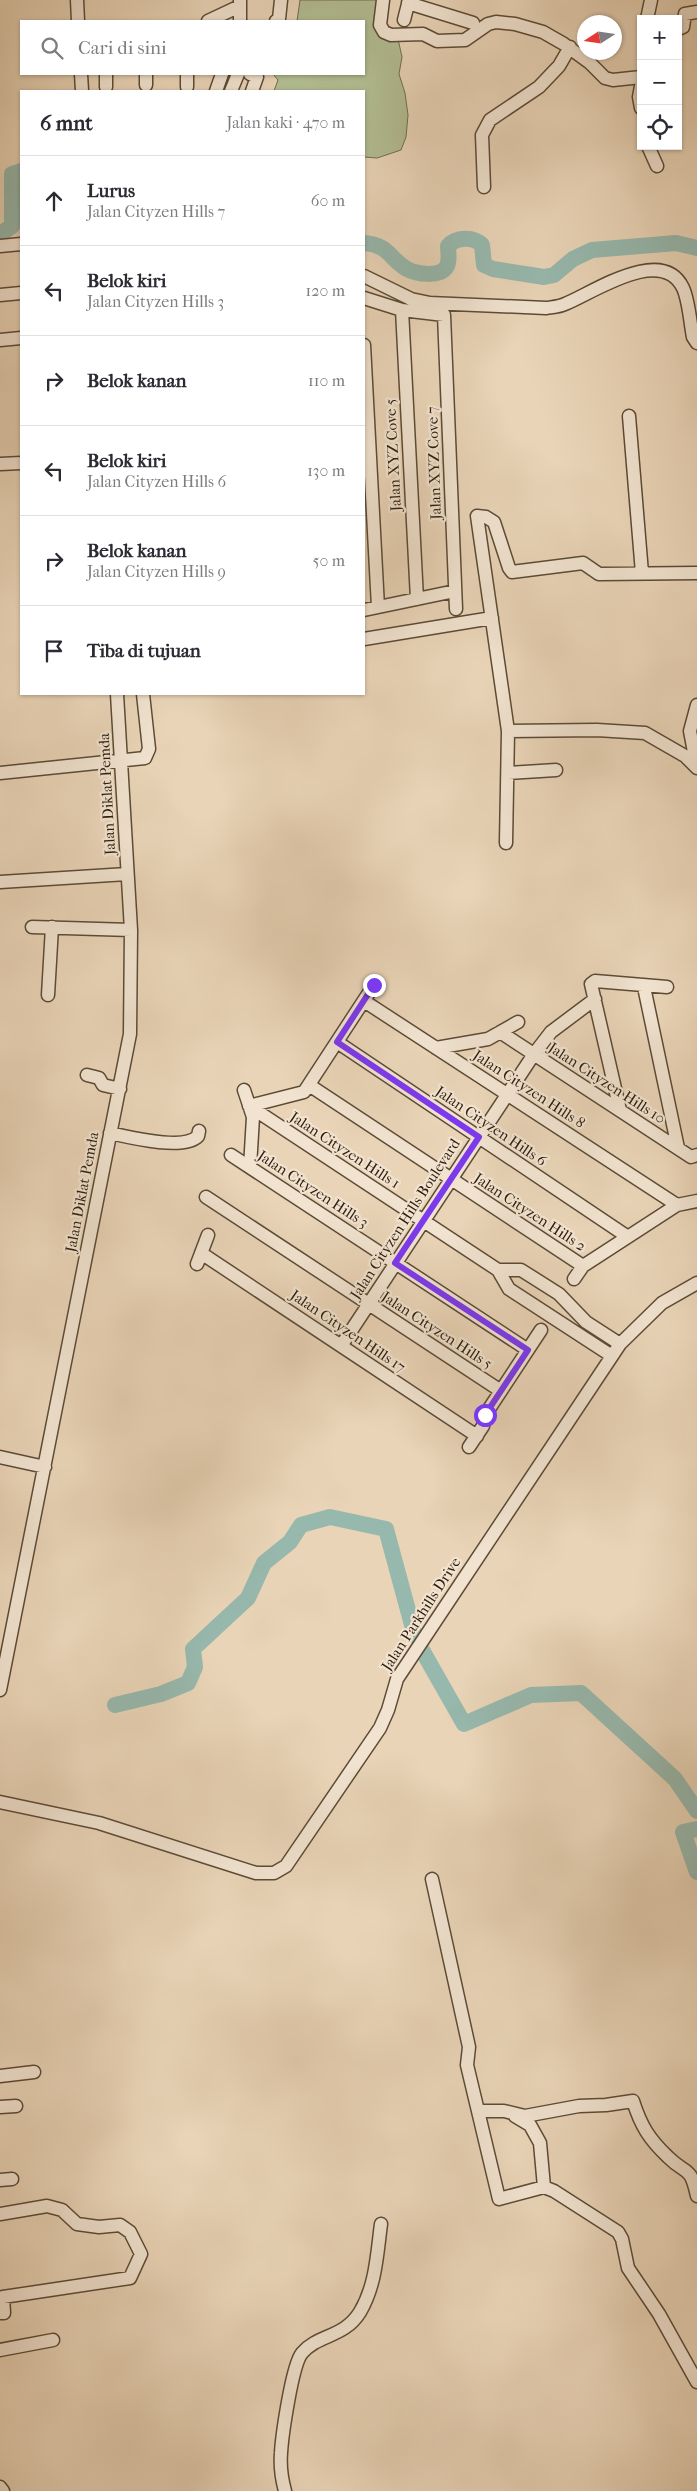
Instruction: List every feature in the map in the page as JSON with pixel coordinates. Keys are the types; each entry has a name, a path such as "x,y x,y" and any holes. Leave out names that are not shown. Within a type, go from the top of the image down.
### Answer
{"street":[{"path":"77,0 78,20"},
{"path":"276,20 281,0"},
{"path":"383,0 380,25 384,32 391,35 423,34 437,41 465,40 488,24 496,22 515,24 543,32 570,47 605,78 614,80 637,77"},
{"path":"648,15 651,0"},
{"path":"404,20 409,2 473,23"},
{"path":"210,20 240,3 240,20"},
{"path":"682,28 684,27 685,14 697,12"},
{"path":"484,187 482,136 490,120 538,87 559,66 570,47"},
{"path":"81,75 82,90"},
{"path":"187,75 187,87"},
{"path":"216,90 222,75"},
{"path":"232,90 238,75"},
{"path":"252,75 257,77 252,90"},
{"path":"650,150 656,166"},
{"path":"0,246 20,244"},
{"path":"365,276 411,299 430,303 546,308 564,305 627,274 665,272 675,278 683,288 693,337 697,343"},
{"path":"0,295 20,293"},
{"path":"365,298 402,310"},
{"name":"Jalan XYZ Cove 7","path":"402,310 444,315 456,609"},
{"name":"Jalan XYZ Cove 5","path":"402,310 417,599"},
{"path":"0,340 20,338"},
{"path":"365,364 378,607"},
{"path":"629,416 642,573"},
{"path":"0,464 20,463"},
{"path":"506,843 508,731 477,516 486,516 494,522 512,572 582,563 597,574 697,573"},
{"path":"365,610 455,591"},
{"path":"365,639 492,618"},
{"name":"Jalan Diklat Pemda","path":"0,1690 130,1034 131,930 117,695"},
{"path":"0,773 141,761 148,754 142,695"},
{"path":"697,705 690,732 697,768"},
{"path":"508,731 597,730 645,734 684,756 697,768"},
{"path":"508,773 556,770"},
{"path":"0,882 128,874"},
{"path":"32,927 131,930"},
{"path":"48,995 52,927"},
{"path":"620,1110 591,984 595,981 644,987 667,987"},
{"path":"249,1106 304,1092 374,985"},
{"path":"644,987 678,1148"},
{"name":"Jalan Cityzen Hills Boulevard","path":"341,1346 534,1054 551,1032 595,999"},
{"name":"Jalan Cityzen Hills 8","path":"364,1000 677,1205"},
{"path":"436,1048 488,1040 518,1022"},
{"name":"Jalan Cityzen Hills 10","path":"500,1032 691,1157 697,1156"},
{"name":"Jalan Cityzen Hills 6","path":"337,1042 628,1237"},
{"path":"87,1075 98,1078 103,1085 120,1089"},
{"name":"Jalan Cityzen Hills 2","path":"309,1085 583,1266"},
{"path":"244,1090 253,1117 250,1167"},
{"name":"Jalan Cityzen Hills 1","path":"249,1106 498,1270"},
{"path":"110,1133 146,1140 175,1142 192,1140 198,1136 199,1131"},
{"name":"Jalan Cityzen Hills 3","path":"231,1155 528,1350"},
{"name":"Jalan Cityzen Hills 5","path":"206,1197 501,1391"},
{"path":"574,1279 583,1266 677,1205 697,1201"},
{"name":"Jalan Cityzen Hills 17","path":"208,1236 199,1259 341,1346 477,1436"},
{"path":"498,1270 521,1270 560,1294 586,1322 620,1344"},
{"path":"498,1270 509,1289 612,1356"},
{"name":"Jalan Parkhills Drive","path":"0,1802 99,1823 256,1873 274,1873 286,1866 380,1728 388,1710 397,1678 620,1344 662,1303 697,1284"},
{"path":"469,1446 483,1426 485,1415 541,1330"},
{"path":"0,1457 45,1467"},
{"path":"432,1879 469,2047 467,2066 500,2199 544,2187 554,2191 620,2235 628,2268 659,2314 697,2382"},
{"path":"0,2076 34,2072"},
{"path":"478,2111 512,2113 525,2116 579,2106 633,2101 641,2127 669,2158 686,2169 692,2176 697,2196"},
{"path":"0,2107 16,2106"},
{"path":"512,2113 530,2125 540,2143 544,2187"},
{"path":"0,2214 47,2206 62,2210 77,2224 99,2227 120,2224 130,2232 140,2254 130,2278 3,2296 4,2313 0,2313"},
{"path":"286,2491 280,2454 297,2361 310,2347 339,2333 350,2324 359,2312 373,2282 381,2224"},
{"path":"0,2350 53,2340"},
{"path":"0,2487 2,2491"}],"green space":[{"path":"300,0 379,0 376,28 398,39 402,57 399,74 405,93 408,115 406,137 401,150 377,158 365,157 365,90 274,90 278,80 274,75 365,75 365,20 297,20"}],"waterway":[{"path":"0,234 12,226 12,174 20,171"},
{"path":"365,243 373,244 384,249 407,269 434,274 444,270 447,266 449,259 448,246 460,239 469,239 482,245 484,265 493,269 544,277 554,275 573,259 592,250 676,243 697,248"},
{"path":"115,1705 161,1694 188,1683 195,1667 193,1649 248,1598 264,1563 290,1542 301,1525 330,1517 386,1529 415,1636"},
{"path":"422,1650 464,1724 531,1695 581,1693 675,1779 697,1811"},
{"path":"697,1829 683,1832 697,1872"}],"route":[{"path":"374,985 337,1042 479,1137 395,1263 528,1350 485,1415"}]}
